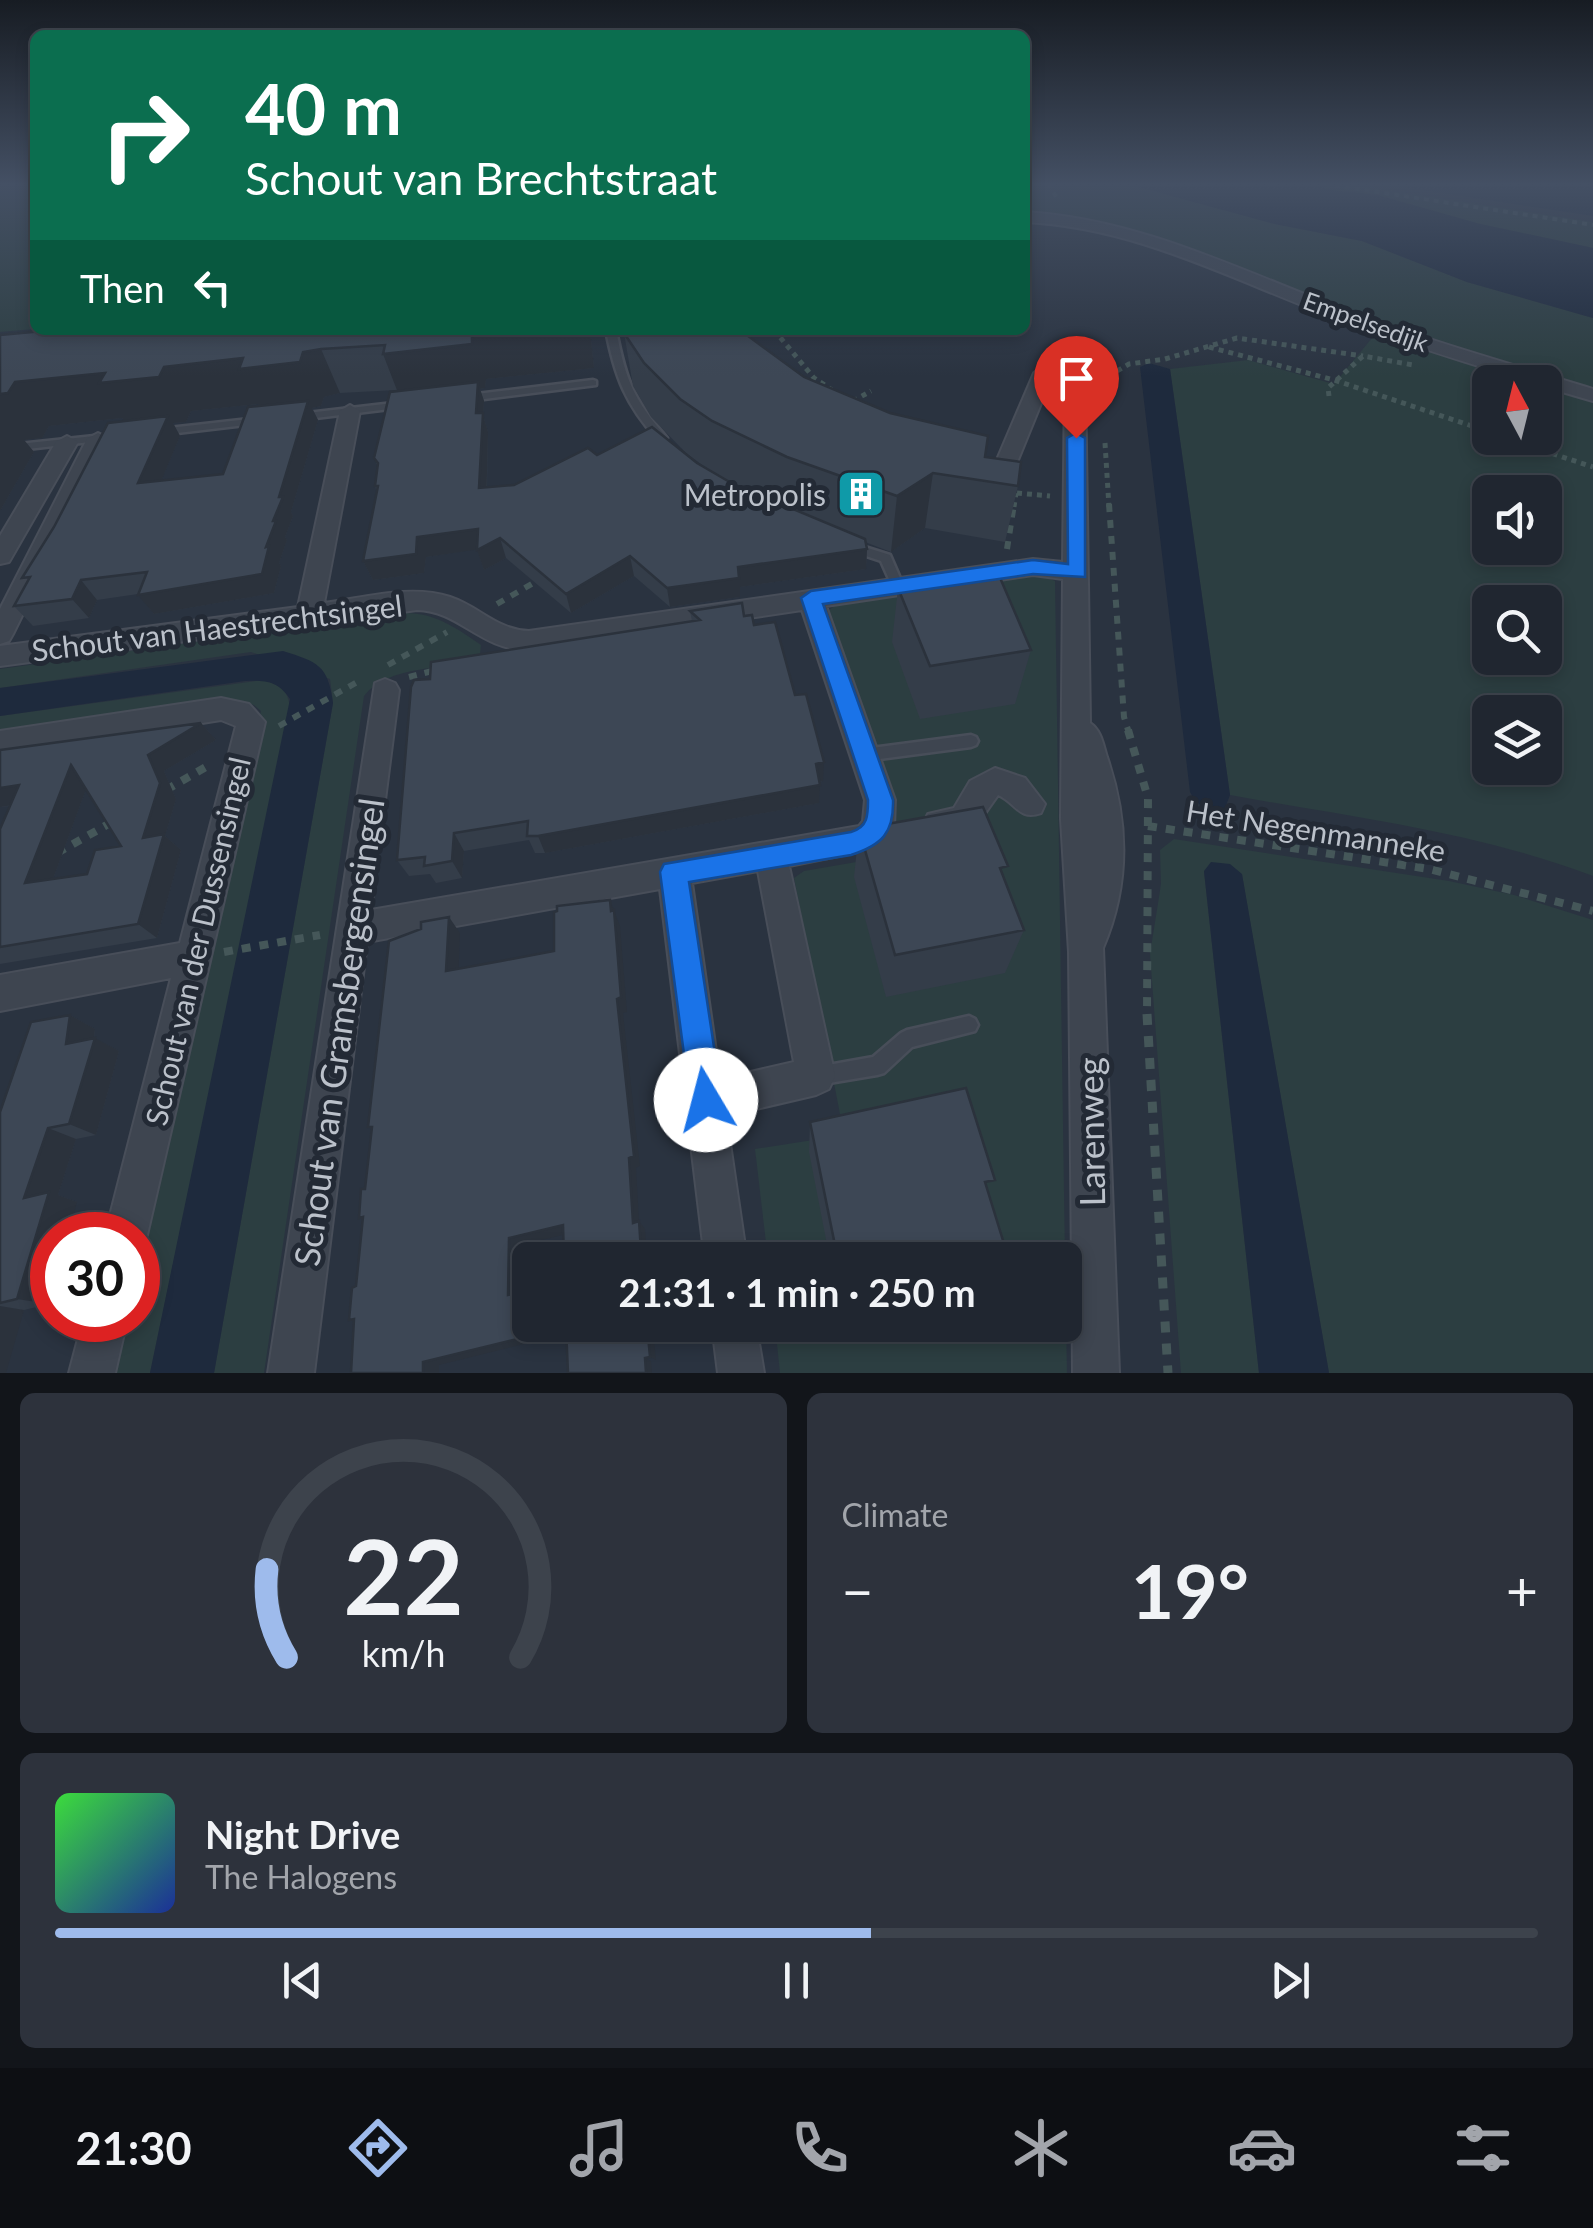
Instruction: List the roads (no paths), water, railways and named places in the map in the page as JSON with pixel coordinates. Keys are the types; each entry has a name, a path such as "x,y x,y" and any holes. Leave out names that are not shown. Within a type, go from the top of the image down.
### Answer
{"street":[{"name":"Empelsedijk","path":"1179,248 1383,329 1593,396"},
{"name":"Larenweg","path":"968,470 1001,477 1044,373 1075,376 1076,818 1086,952 1096,1373"},
{"path":"309,614 350,411"},
{"path":"0,634 108,438"},
{"path":"0,556 67,442"},
{"name":"Schout van Haestrechtsingel","path":"0,656 432,601 450,607 490,636 509,641 529,640 1033,567 1078,572"},
{"path":"339,932 851,844 867,838 878,827 880,800 811,598"},
{"name":"Schout van Gramsbergensingel","path":"291,1373 339,932 372,679"},
{"name":"Schout van der Dussensingel","path":"0,743 221,709 239,712 250,722 252,741 204,956 132,1212"},
{"name":"Larenweg","path":"1078,713 1111,821 1107,886 1086,952"},
{"path":"878,827 919,828 963,820 981,790 996,781 1014,787 1030,804"},
{"path":"706,1100 816,1076 771,857"},
{"path":"674,872 724,1242"},
{"path":"0,993 204,956"},
{"path":"92,1373 100,1342"},
{"path":"736,1342 740,1373"}],"lane":[{"path":"612,335 621,382 637,412 679,454"},
{"path":"453,400 593,383"},
{"path":"293,418 416,404"},
{"path":"154,433 274,420"},
{"path":"0,449 108,438"},
{"path":"840,543 886,558 897,585"},
{"path":"864,755 971,741"},
{"path":"816,1076 877,1066 906,1039 969,1025"}],"water":[{"path":"1380,248 1593,248 1593,318 1467,282"},
{"path":"1149,363 1170,369 1230,795 1225,808 1204,807 1190,792 1140,367"},
{"path":"283,651 319,667 328,680 333,703 214,1373 150,1373 156,1342 160,1342 160,1325 290,699 271,683 245,681 0,716 0,688"},
{"path":"1211,862 1230,864 1242,874 1329,1373 1259,1373 1204,871"}],"place":[{"name":"Metropolis","path":"861,494"}]}
